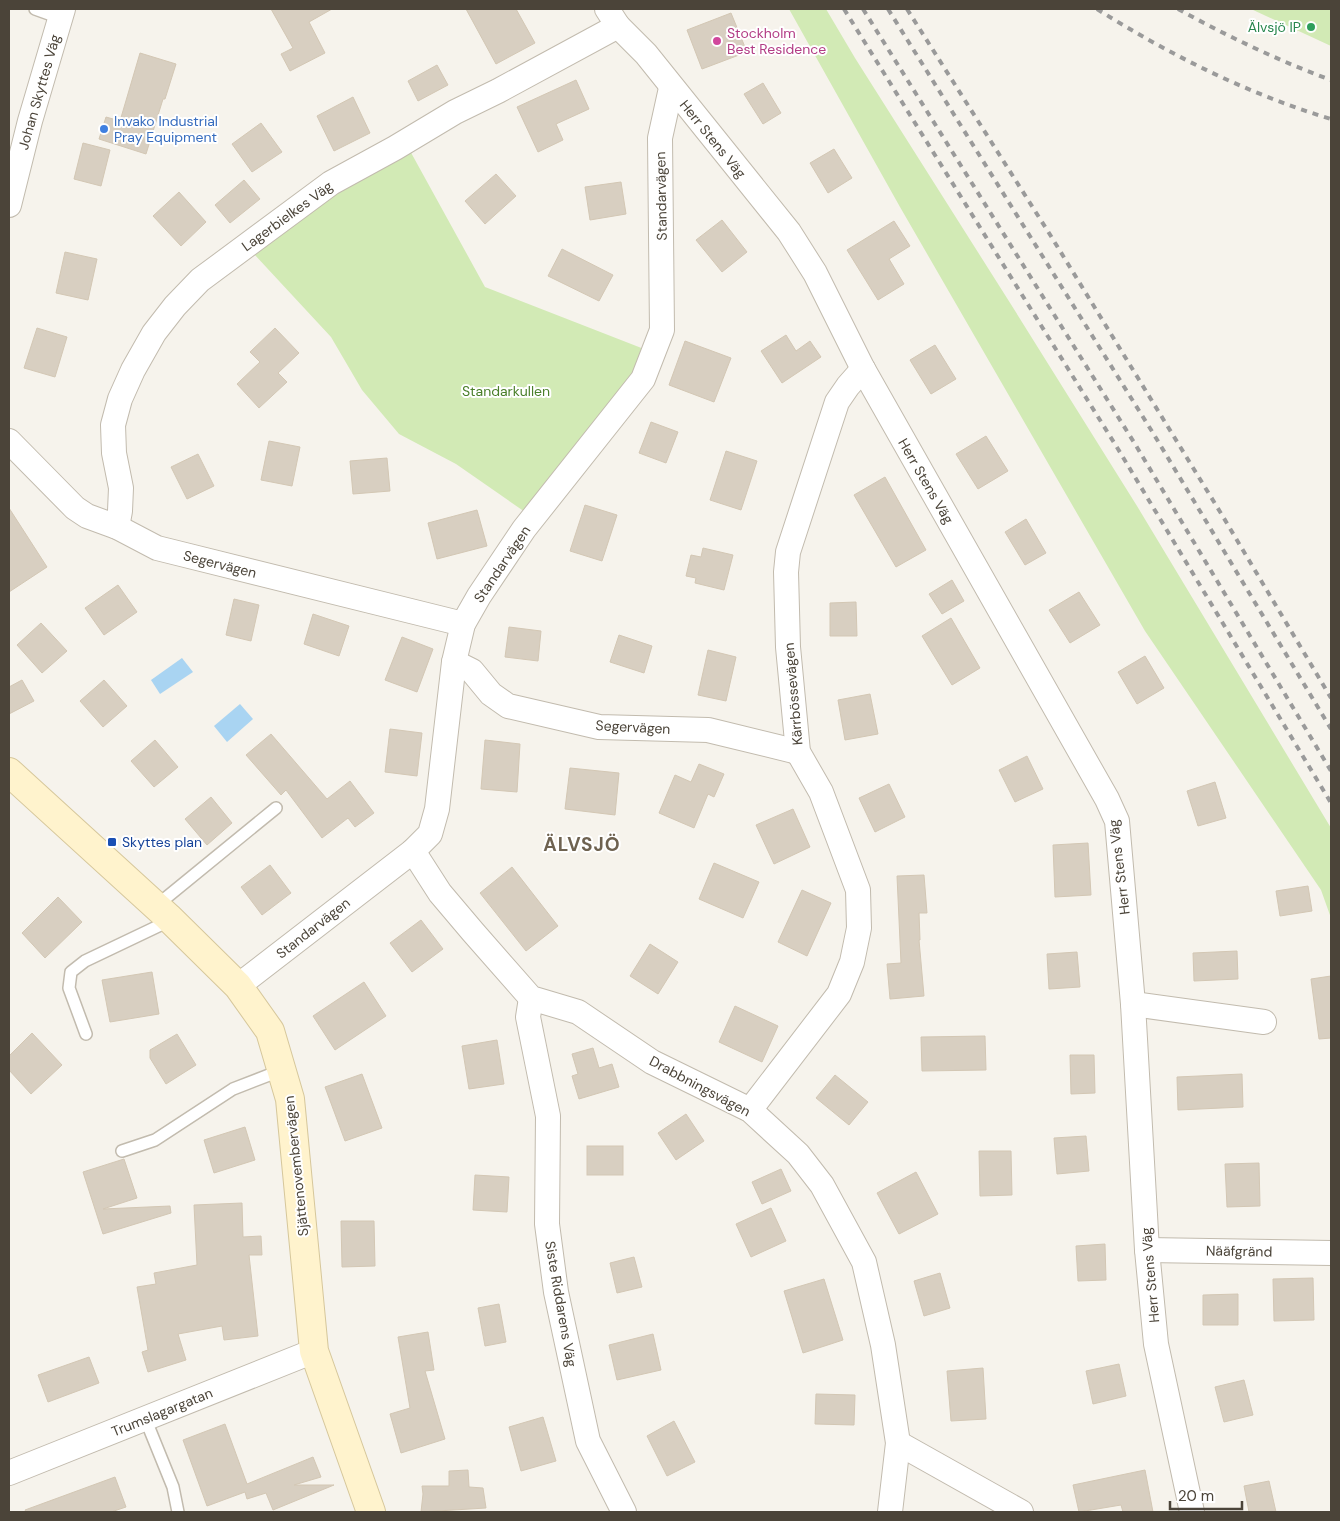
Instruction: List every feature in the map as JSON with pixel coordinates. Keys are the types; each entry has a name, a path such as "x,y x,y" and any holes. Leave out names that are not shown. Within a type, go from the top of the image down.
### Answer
{"street":[{"name":"Johan Skyttes Väg","path":"9,205 61,13"},
{"name":"Herr Stens Väg","path":"613,18 646,54 671,88 788,232 814,273 863,369 1107,799 1117,821 1133,1004 1147,1250 1156,1344 1192,1512"},
{"name":"Lagerbielkes Väg","path":"116,527 120,511 121,488 114,454 114,425 120,399 133,370 154,333 174,306 200,280 330,183 394,148 613,18"},
{"name":"Standarvägen","path":"238,986 413,850 430,834 437,810 454,662 463,624 479,596 524,529 643,379 662,330 660,138 671,88"},
{"name":"Kärrbössevägen","path":"750,1110 839,994 852,962 859,928 858,890 821,792 798,752 788,647 786,572 788,552 837,402 863,369"},
{"name":"Segervägen","path":"9,441 75,508 87,516 116,527 157,548 463,624"},
{"name":"Segervägen","path":"454,662 472,671 491,694 508,706 599,728 708,730 798,752"},
{"name":"Sjättenovembervägen","path":"9,772 163,913 238,986 270,1031 290,1099 314,1351 370,1512"},
{"path":"413,850 440,893 531,998"},
{"name":"Drabbningsvägen","path":"531,998 578,1012 652,1062 750,1110 798,1154 822,1185 864,1262 883,1345 898,1444 890,1512"},
{"name":"Siste Riddarens Väg","path":"531,998 528,1017 548,1116 548,1224 556,1292 588,1441 624,1512"},
{"path":"1133,1004 1264,1022"},
{"name":"Nääfgränd","path":"1147,1250 1331,1253"},
{"name":"Trumslagargatan","path":"10,1467 145,1418 314,1351"},
{"path":"898,1444 1021,1512"}],"lane":[{"path":"35,9 61,13"},
{"path":"86,1034 70,988 71,972 85,961 163,913 276,808"},
{"path":"122,1151 155,1140 233,1089 282,1070"},
{"path":"145,1418 172,1487 178,1512"}],"green space":[{"path":"789,9 826,9 1137,506 1331,828 1331,918 1321,890 1145,631 900,207"},
{"name":"Älvsjö IP","path":"1251,9 1331,9 1331,46"},
{"name":"Standarkullen","path":"409,149 485,287 644,349 632,382 525,512 456,464 399,434 362,390 331,337 253,253 340,191"}],"water":[{"path":"182,658 193,672 160,694 151,680"},
{"path":"240,704 253,719 227,742 214,726"}],"building":[{"path":"271,9 332,9 309,22 325,53 290,71 281,54 293,48"},
{"path":"466,9 516,9 535,43 496,64"},
{"name":"Stockholm Best Residence","path":"731,13 747,52 702,69 687,30"},
{"path":"140,53 176,64 146,154 99,139 106,117 120,121"},
{"path":"437,65 448,85 418,101 408,81"},
{"path":"576,80 589,109 556,124 563,140 538,152 517,107"},
{"path":"763,83 781,113 763,124 744,94"},
{"path":"353,97 370,133 334,151 317,116"},
{"path":"261,123 282,152 252,172 232,144"},
{"path":"83,143 110,150 101,186 74,179"},
{"path":"834,149 852,178 828,193 810,163"},
{"path":"496,174 516,196 485,224 465,201"},
{"path":"244,180 260,199 230,223 215,205"},
{"path":"621,182 626,214 590,220 585,187"},
{"path":"179,192 206,222 181,246 153,216"},
{"path":"722,220 747,252 722,272 696,240"},
{"path":"894,221 910,246 889,259 904,284 878,300 847,250"},
{"path":"562,249 613,275 599,301 548,276"},
{"path":"65,252 97,259 88,300 56,293"},
{"path":"37,328 67,337 55,377 24,368"},
{"path":"275,328 299,353 278,373 287,382 259,408 237,384 260,362 250,352"},
{"path":"786,335 796,351 810,341 821,357 782,383 761,351"},
{"path":"685,341 731,358 714,402 669,385"},
{"path":"935,345 956,379 931,394 910,360"},
{"path":"651,422 678,432 666,463 639,453"},
{"path":"986,436 1008,471 978,489 956,454"},
{"path":"269,441 300,447 292,486 261,480"},
{"path":"726,451 757,461 741,510 710,500"},
{"path":"198,454 214,486 187,499 171,467"},
{"path":"387,458 390,491 353,494 350,461"},
{"path":"885,477 926,550 896,567 854,495"},
{"path":"585,505 617,515 602,561 570,551"},
{"path":"9,508 47,567 9,592"},
{"path":"477,510 487,546 437,559 428,523"},
{"path":"1026,519 1046,553 1025,565 1005,532"},
{"path":"703,548 733,555 724,590 695,583 696,578 686,576 691,555 701,557"},
{"path":"952,580 964,601 942,614 929,594"},
{"path":"118,585 137,612 104,635 85,608"},
{"path":"1079,592 1100,625 1070,643 1049,610"},
{"path":"234,599 259,605 251,641 226,635"},
{"path":"856,602 857,636 830,636 830,603"},
{"path":"313,614 349,626 339,656 304,644"},
{"path":"951,618 980,668 952,685 922,636"},
{"path":"41,623 67,651 42,673 17,645"},
{"path":"509,627 541,631 538,661 505,657"},
{"path":"619,635 652,646 644,673 610,662"},
{"path":"402,637 433,649 417,692 385,680"},
{"path":"708,650 736,657 726,701 698,695"},
{"path":"1145,656 1164,688 1137,704 1118,672"},
{"path":"22,680 34,701 9,714 9,687"},
{"path":"104,680 127,706 103,727 80,701"},
{"path":"870,694 878,734 845,740 838,700"},
{"path":"390,729 422,733 417,776 385,772"},
{"path":"271,734 327,799 350,781 374,813 355,827 348,818 322,838 286,790 281,795 246,755"},
{"path":"155,740 178,767 154,787 131,761"},
{"path":"485,740 520,744 517,792 481,789"},
{"path":"1027,756 1043,789 1015,802 999,770"},
{"path":"699,764 724,774 714,797 708,794 694,828 659,813 675,775 691,782"},
{"path":"570,768 619,773 615,815 565,809"},
{"path":"1215,782 1226,818 1198,826 1187,791"},
{"path":"889,784 905,817 875,832 859,798"},
{"path":"211,797 232,823 207,845 185,819"},
{"path":"793,809 810,847 774,864 756,825"},
{"path":"1088,843 1091,895 1055,897 1053,845"},
{"path":"714,863 759,882 743,918 699,899"},
{"path":"270,865 291,893 262,915 241,887"},
{"path":"512,867 558,926 526,951 480,893"},
{"path":"924,875 927,913 919,913 919,940 924,996 890,999 887,964 901,963 897,876"},
{"path":"1308,886 1312,911 1280,916 1276,891"},
{"path":"802,890 831,903 807,956 778,942"},
{"path":"58,897 82,922 45,958 22,933"},
{"path":"421,920 443,949 412,972 390,943"},
{"path":"650,944 678,962 658,994 630,976"},
{"path":"1237,951 1238,979 1194,981 1193,953"},
{"path":"1077,952 1080,987 1049,989 1047,954"},
{"path":"152,972 159,1014 110,1022 102,980"},
{"path":"1331,976 1331,1038 1319,1039 1311,979"},
{"path":"364,982 386,1016 335,1050 313,1016"},
{"path":"735,1006 778,1026 762,1062 719,1042"},
{"path":"32,1033 62,1065 31,1094 9,1070 9,1056"},
{"path":"177,1034 196,1065 166,1084 150,1058 150,1050"},
{"path":"985,1036 986,1070 922,1071 921,1037"},
{"path":"497,1040 504,1084 469,1089 462,1046"},
{"path":"593,1048 599,1068 612,1064 619,1087 579,1099 572,1076 578,1074 572,1054"},
{"path":"1070,1055 1094,1055 1095,1093 1071,1094"},
{"path":"362,1074 382,1128 345,1141 325,1087"},
{"path":"1242,1074 1243,1107 1178,1110 1177,1077"},
{"path":"835,1075 868,1102 849,1125 816,1098"},
{"path":"686,1114 704,1141 676,1160 658,1133"},
{"path":"245,1127 255,1160 214,1173 204,1140"},
{"path":"1086,1136 1089,1171 1057,1174 1054,1138"},
{"path":"587,1146 623,1146 623,1175 587,1175"},
{"path":"979,1151 1011,1151 1012,1195 980,1196"},
{"path":"124,1159 137,1198 103,1209 170,1206 171,1213 103,1234 83,1172"},
{"path":"1259,1163 1260,1206 1227,1207 1225,1164"},
{"path":"781,1169 791,1191 762,1204 752,1182"},
{"path":"916,1172 938,1214 899,1234 877,1193"},
{"path":"475,1175 509,1177 507,1212 473,1210"},
{"path":"242,1203 243,1237 261,1236 262,1255 249,1255 258,1336 224,1340 222,1326 178,1334 186,1360 148,1372 142,1352 148,1350 137,1287 156,1284 154,1273 197,1265 194,1205"},
{"path":"771,1208 786,1241 751,1257 736,1224"},
{"path":"341,1221 374,1221 375,1266 342,1267"},
{"path":"1105,1244 1106,1280 1078,1281 1076,1246"},
{"path":"634,1257 642,1287 617,1293 610,1263"},
{"path":"940,1273 950,1308 924,1316 914,1281"},
{"path":"1313,1278 1314,1320 1274,1321 1273,1279"},
{"path":"824,1279 843,1340 803,1353 784,1291"},
{"path":"1238,1294 1238,1325 1203,1325 1203,1295"},
{"path":"499,1304 506,1342 485,1346 478,1308"},
{"path":"428,1332 434,1370 425,1371 445,1439 401,1453 390,1414 410,1408 398,1337"},
{"path":"653,1334 661,1370 617,1380 609,1345"},
{"path":"89,1357 99,1383 48,1402 38,1375"},
{"path":"1119,1364 1126,1396 1093,1404 1086,1371"},
{"path":"983,1368 986,1419 951,1421 947,1371"},
{"path":"1244,1380 1253,1415 1224,1422 1215,1387"},
{"path":"816,1394 855,1395 854,1425 815,1424"},
{"path":"543,1417 556,1461 521,1471 509,1427"},
{"path":"674,1421 695,1462 667,1476 647,1436"},
{"path":"225,1424 247,1484 313,1457 321,1477 294,1485 334,1485 273,1510 266,1493 247,1499 245,1492 207,1506 183,1440"},
{"path":"468,1470 469,1487 483,1488 486,1508 421,1512 422,1486 449,1486 449,1471"},
{"path":"1145,1470 1153,1512 1123,1512 1121,1505 1079,1512 1073,1485"},
{"path":"115,1477 126,1507 111,1512 26,1512 25,1510"},
{"path":"1269,1481 1276,1512 1249,1512 1244,1486"}],"railway":[{"path":"844,9 1118,449 1331,803"},
{"path":"863,9 1135,444 1331,771"},
{"path":"888,9 1153,433 1331,729"},
{"path":"907,9 1049,233 1222,515 1331,698"},
{"path":"1097,9 1153,42 1210,72 1270,98 1331,119"},
{"path":"1178,9 1253,48 1331,80"}],"place":[{"name":"Älvsjö IP","path":"1311,27"},
{"name":"Stockholm Best Residence","path":"717,41"},
{"name":"Invako Industrial Pray Equipment","path":"104,129"},
{"name":"Skyttes plan","path":"112,842"}],"district":[{"name":"ÄLVSJÖ","path":"582,844"}]}
